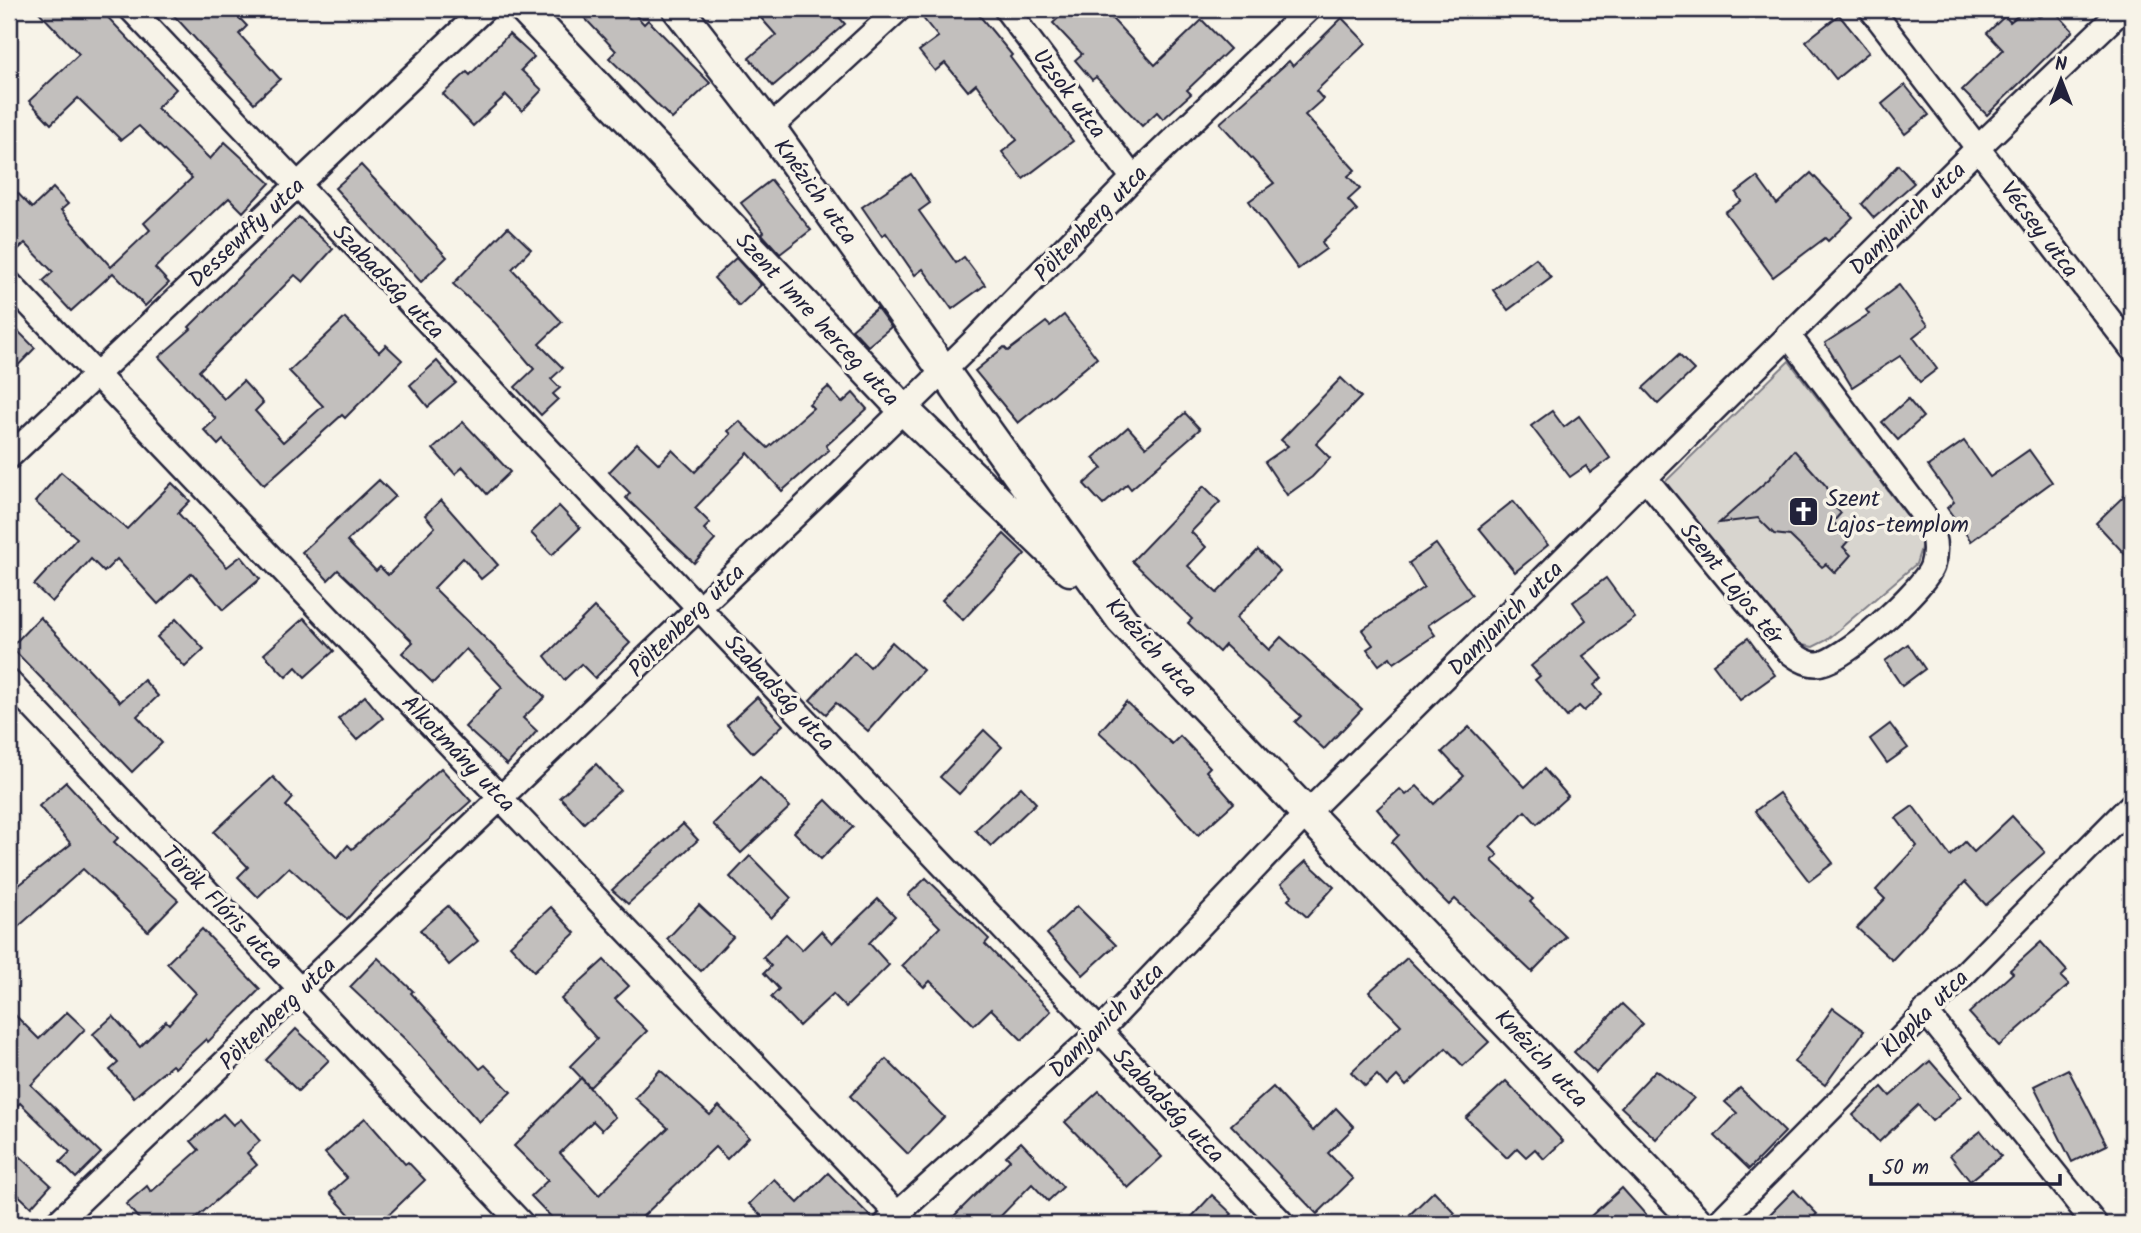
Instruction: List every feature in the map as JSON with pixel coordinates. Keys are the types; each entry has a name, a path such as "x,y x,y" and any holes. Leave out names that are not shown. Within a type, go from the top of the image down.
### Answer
{"street":[{"name":"Szabadság utca","path":"131,9 701,607 1099,1032 1283,1224"},
{"name":"Dessewffy utca","path":"9,457 95,373 484,9"},
{"name":"Szent Imre herceg utca","path":"524,9 904,410 1122,620"},
{"name":"Knézich utca","path":"678,9 770,128 1122,620 1699,1224"},
{"path":"770,128 899,9"},
{"name":"Uzsok utca","path":"1006,9 1133,178"},
{"name":"Pöltenberg utca","path":"56,1224 701,607 904,410 1133,178 1309,9"},
{"name":"Vécsey utca","path":"1871,9 2132,349"},
{"name":"Damjanich utca","path":"897,1221 1099,1032 1308,812 1788,335 2123,9"},
{"name":"Alkotmány utca","path":"9,284 500,797 897,1221"},
{"name":"Szent Lajos tér","path":"1646,479 1787,650 1800,659 1816,664 1844,654 1925,581 1934,550 1933,533 1927,520 1788,335"},
{"name":"Török Flóris utca","path":"9,682 522,1224"},
{"name":"Klapka utca","path":"1717,1224 2132,804"},
{"path":"1925,1011 2095,1224"}],"shaded area":[{"path":"1789,361 1921,534 1921,548 1916,564 1827,640 1813,647 1797,644 1662,485"}],"building":[{"path":"36,9 100,9 176,89 157,108 210,159 225,142 270,183 243,212 229,198 155,268 169,283 145,306 113,273 71,311 43,281 53,272 25,243 9,258 9,184 32,208 53,188 68,204 61,210 111,267 150,230 144,223 192,178 139,126 121,140 78,98 51,124 29,101 79,54"},
{"path":"168,9 231,9 247,26 239,34 280,79 254,103"},
{"path":"576,9 630,9 644,24 648,20 710,83 672,119 609,58 616,51"},
{"path":"753,9 832,9 845,24 773,86 749,58 776,35"},
{"path":"932,9 974,9 1012,55 1010,57 1073,141 1023,179 1002,152 1017,140 976,84 968,91 945,63 935,71 919,51 938,37 922,17"},
{"path":"1068,9 1103,9 1155,65 1202,20 1230,49 1187,90 1191,94 1163,119 1157,112 1142,126 1096,77 1092,80 1075,60 1082,54 1053,23"},
{"path":"2026,9 2031,9 2039,17 2053,9 2073,31 1987,115 1962,90 2003,50 1987,33 2005,16 2010,22"},
{"path":"1839,15 1869,52 1836,79 1806,41"},
{"path":"1342,18 1366,43 1316,91 1323,99 1305,115 1355,170 1348,176 1360,189 1348,200 1357,210 1322,242 1326,249 1298,269 1249,201 1274,183 1220,123 1289,61 1293,66"},
{"path":"509,34 534,57 521,70 542,90 522,111 506,95 473,126 443,94 467,72 470,75"},
{"path":"1905,85 1929,115 1905,134 1882,104"},
{"path":"361,165 447,257 421,282 335,188"},
{"path":"1898,165 1914,183 1874,218 1862,204"},
{"path":"1811,173 1853,217 1828,241 1825,238 1773,277 1725,212 1741,201 1736,193 1757,177 1777,204"},
{"path":"911,174 930,203 919,211 956,263 964,257 985,285 952,309 923,269 915,275 886,233 882,236 862,207"},
{"path":"771,180 811,230 780,254 762,234 764,232 741,203"},
{"path":"299,217 333,249 303,282 295,275 199,371 224,399 243,381 263,403 255,411 283,442 323,406 289,371 345,318 379,352 386,345 402,360 345,418 342,415 264,485 223,440 218,445 204,430 216,419 159,357 191,329 189,327"},
{"path":"508,227 531,249 512,269 562,322 539,344 563,368 551,379 560,388 553,394 558,399 541,415 515,387 534,369 495,323 453,284"},
{"path":"736,258 761,285 739,306 714,278"},
{"path":"1536,258 1551,278 1508,310 1493,290"},
{"path":"1899,285 1928,325 1913,337 1937,369 1920,382 1900,356 1852,387 1825,343 1869,314 1866,310"},
{"path":"877,308 891,327 868,346 852,329"},
{"path":"1064,315 1097,358 1018,423 975,371 1004,347 1008,351 1046,322 1050,326"},
{"path":"9,322 35,348 9,375"},
{"path":"1679,355 1694,370 1658,404 1643,388"},
{"path":"437,361 456,383 428,407 410,385"},
{"path":"1341,378 1361,397 1316,444 1330,458 1312,477 1287,495 1265,462 1288,446 1281,440"},
{"path":"828,387 842,403 853,393 867,409 826,446 829,450 782,491 748,453 695,508 710,523 704,529 715,540 694,563 626,498 630,493 609,472 637,443 659,464 672,450 695,472 731,434 728,431 739,421 768,448 813,408 809,404"},
{"path":"1908,399 1923,417 1898,440 1882,422"},
{"path":"1552,411 1564,427 1579,416 1610,458 1590,473 1586,466 1570,477 1531,426"},
{"path":"1185,413 1200,429 1131,489 1127,484 1103,505 1084,484 1102,468 1093,458 1128,427 1146,447"},
{"path":"463,422 510,472 487,494 463,467 455,474 433,449"},
{"path":"1964,441 1990,477 2029,450 2052,482 1971,541 1947,508 1954,502 1928,466"},
{"name":"Szent Lajos-templom","path":"1794,450 1827,487 1829,502 1841,513 1833,522 1850,539 1843,547 1851,555 1835,573 1826,564 1822,567 1790,536 1774,534 1758,518 1719,523 1769,479"},
{"path":"61,472 127,529 172,483 190,501 178,513 227,567 241,556 260,579 223,610 192,573 158,604 117,559 104,572 91,559 52,602 34,585 77,538 35,502"},
{"path":"379,480 395,496 347,541 376,571 380,567 388,575 435,527 425,515 441,500 498,565 481,579 463,558 434,588 545,697 523,718 537,731 507,765 465,727 502,687 466,649 433,683 402,653 413,642 338,570 328,580 302,552"},
{"path":"1204,486 1220,502 1191,532 1206,547 1188,566 1217,593 1258,550 1280,571 1236,618 1269,650 1281,637 1362,709 1324,749 1295,722 1301,716 1225,645 1219,652 1188,623 1192,619 1132,561"},
{"path":"2132,488 2132,562 2096,523"},
{"path":"1513,501 1548,545 1515,572 1479,528"},
{"path":"559,506 580,528 552,555 531,533"},
{"path":"1004,534 1025,554 963,620 942,600"},
{"path":"1436,544 1472,595 1428,625 1435,635 1394,663 1390,657 1379,665 1367,649 1373,645 1362,630 1424,587 1409,563"},
{"path":"1606,578 1635,618 1583,656 1602,678 1594,685 1602,695 1584,711 1579,706 1567,717 1535,680 1540,676 1531,666 1586,620 1573,602"},
{"path":"594,607 630,643 595,678 581,664 564,680 545,656"},
{"path":"40,617 120,702 144,680 158,696 137,716 162,743 132,772 11,647"},
{"path":"304,618 334,651 305,677 296,667 286,677 264,654"},
{"path":"176,619 204,649 185,667 157,637"},
{"path":"1748,638 1775,675 1740,700 1713,664"},
{"path":"892,642 923,670 868,731 836,703 826,714 810,700 854,652 870,667"},
{"path":"1908,644 1925,669 1902,686 1885,661"},
{"path":"365,696 383,718 357,740 338,719"},
{"path":"757,697 783,725 753,753 727,725"},
{"path":"1126,702 1172,744 1180,736 1210,767 1206,771 1234,803 1198,835 1134,764 1099,732"},
{"path":"1890,724 1908,748 1887,763 1870,739"},
{"path":"1469,727 1525,787 1544,769 1568,796 1537,824 1525,811 1490,847 1498,855 1492,861 1533,899 1530,902 1566,937 1532,972 1455,899 1449,905 1426,882 1392,842 1399,835 1377,809 1400,789 1406,795 1417,786 1434,804 1464,776 1442,752"},
{"path":"984,730 1002,747 959,794 940,777"},
{"path":"596,764 620,790 584,823 560,797"},
{"path":"441,768 471,801 384,879 347,919 289,867 258,897 238,877 248,867 214,832 273,777 293,798 286,806 337,858 348,845 352,849"},
{"path":"760,778 790,807 741,853 713,824"},
{"path":"66,782 118,838 114,842 178,900 148,931 83,869 9,935 9,893 71,844 39,806"},
{"path":"1021,787 1036,803 991,846 975,830"},
{"path":"1779,793 1833,863 1809,881 1755,811"},
{"path":"826,800 853,827 821,859 794,832"},
{"path":"1913,806 1950,856 1965,842 1974,852 2012,816 2045,852 1986,905 1965,882 1892,960 1857,928 1885,899 1876,890 1917,846 1896,818"},
{"path":"683,824 698,840 628,904 612,890"},
{"path":"750,856 791,898 771,918 730,877"},
{"path":"1306,861 1334,887 1307,917 1288,900 1292,895 1281,884"},
{"path":"926,878 989,939 985,944 1051,1011 1022,1040 991,1009 974,1025 930,981 924,987 902,966 940,927 908,895"},
{"path":"878,899 895,916 869,943 889,965 846,1007 833,994 799,1026 771,997 779,989 764,973 771,966 763,957 786,934 802,950 821,931 832,943"},
{"path":"699,905 733,937 701,971 667,939"},
{"path":"448,906 478,941 449,965 420,930"},
{"path":"1077,906 1116,945 1083,975 1047,934"},
{"path":"551,907 575,933 534,971 510,945"},
{"path":"202,929 260,989 208,1042 206,1039 175,1068 172,1065 134,1097 110,1070 118,1063 93,1034 113,1016 140,1047 166,1021 169,1024 196,993 167,963"},
{"path":"2041,942 2067,971 2061,977 2069,985 1999,1046 1969,1013 2013,973 2010,970"},
{"path":"378,958 413,991 411,993 480,1069 485,1065 511,1092 479,1122 406,1040 350,987"},
{"path":"1407,958 1489,1042 1463,1066 1446,1048 1406,1086 1397,1076 1387,1086 1377,1075 1365,1086 1351,1072 1401,1025 1369,992"},
{"path":"604,960 629,986 615,999 647,1031 590,1087 570,1066 597,1039 561,999"},
{"path":"1622,1004 1643,1024 1596,1073 1574,1052"},
{"path":"1833,1008 1864,1031 1825,1085 1794,1062"},
{"path":"9,1009 39,1039 67,1012 85,1029 31,1085 101,1153 76,1178 60,1162 70,1152 20,1103 9,1114"},
{"path":"296,1029 329,1060 298,1091 266,1060"},
{"path":"886,1059 944,1117 908,1154 850,1096"},
{"path":"1930,1061 1961,1096 1932,1121 1918,1105 1879,1142 1853,1115 1882,1087 1890,1096"},
{"path":"2068,1069 2107,1145 2072,1162 2034,1086"},
{"path":"660,1070 710,1115 719,1106 749,1137 727,1159 715,1147 635,1224 558,1224 531,1196 548,1180 514,1146 581,1078 615,1117 602,1130 593,1121 560,1153 599,1195 668,1128 635,1098"},
{"path":"1656,1070 1694,1098 1656,1139 1621,1107"},
{"path":"1506,1081 1563,1141 1544,1159 1535,1149 1526,1157 1517,1148 1507,1158 1466,1118"},
{"path":"1273,1087 1313,1131 1336,1108 1354,1127 1328,1153 1353,1179 1317,1214 1231,1125"},
{"path":"1740,1088 1785,1132 1749,1169 1715,1136 1737,1113 1725,1102"},
{"path":"1099,1091 1162,1157 1128,1188 1065,1122"},
{"path":"223,1114 233,1125 241,1119 260,1141 247,1153 257,1165 189,1224 143,1224 126,1204 147,1186 151,1192 199,1150 191,1141"},
{"path":"365,1118 405,1164 408,1162 425,1180 379,1224 358,1224 330,1193 347,1178 325,1153"},
{"path":"1981,1131 2001,1156 1970,1181 1950,1155"},
{"path":"1021,1142 1063,1187 1048,1201 1032,1184 993,1224 946,1224 1010,1160 1006,1156"},
{"path":"9,1146 51,1185 31,1207 9,1186"},
{"path":"828,1173 873,1219 872,1224 770,1224 749,1204 774,1179 798,1203"},
{"path":"1622,1188 1654,1224 1582,1224"},
{"path":"1794,1190 1817,1214 1805,1224 1760,1224"},
{"path":"1434,1191 1455,1213 1444,1224 1400,1224"},
{"path":"1212,1195 1232,1214 1222,1224 1185,1224"}],"place":[{"name":"Szent Lajos-templom","path":"1803,511"}]}
